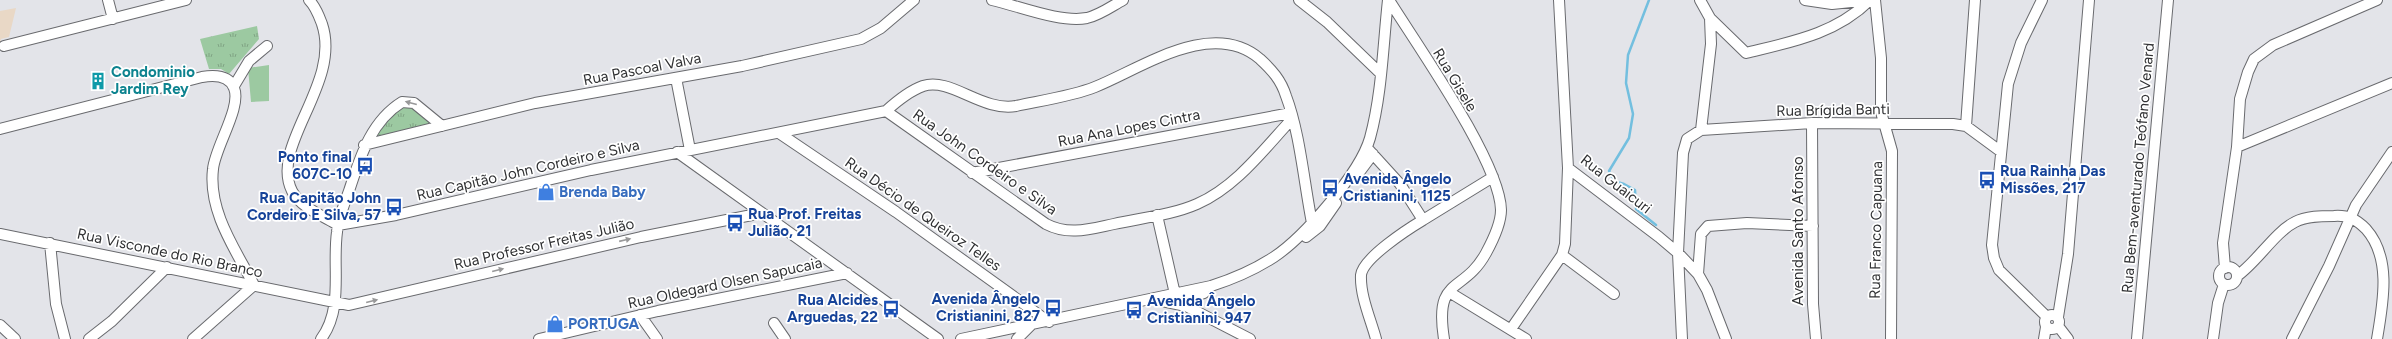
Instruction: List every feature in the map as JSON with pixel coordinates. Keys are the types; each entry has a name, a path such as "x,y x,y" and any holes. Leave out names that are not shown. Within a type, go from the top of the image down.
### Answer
{"street":[{"path":"108,0 113,18"},
{"path":"4,46 186,0"},
{"path":"309,0 317,11 325,36 325,66 291,148 287,172 292,191 300,201 338,225"},
{"name":"Rua Pascoal Valva","path":"364,145 536,103 742,66 861,38 881,28 914,0"},
{"path":"992,0 1012,2 1051,15 1077,18 1094,16 1124,0"},
{"path":"1299,0 1327,22 1380,73"},
{"path":"1186,306 1192,297 1232,286 1269,266 1320,226 1370,150 1388,0"},
{"name":"Rua Gisele","path":"1388,0 1457,110 1493,177 1501,209 1490,244 1482,260 1448,292"},
{"name":"Rua Guaicuri","path":"1559,0 1568,168 1678,253 1698,274 1707,290 1726,339"},
{"path":"1700,0 1710,18 1746,53 1833,28 1851,17 1870,0"},
{"path":"1805,0 1832,4 1870,0"},
{"name":"Rua Franco Capuana","path":"1875,0 1881,58 1881,99 1884,123 1892,151 1891,339"},
{"path":"1975,0 1966,126 2000,151"},
{"path":"2042,0 2021,43 2011,72 2006,97 2000,151 1992,245 1994,258 1999,270 2047,316 2050,315 2058,322 2068,339"},
{"path":"2046,327 2053,329 2058,322 2068,254 2088,0"},
{"name":"Rua Bem-aventurado Teófano Venard","path":"2138,339 2168,0"},
{"path":"2213,339 2218,303 2224,284 2219,276 2225,268 2223,243 2237,146 2240,100 2248,72 2254,59 2273,45 2377,0"},
{"path":"1682,339 1678,253 1684,144 1690,136 1701,130 1711,44 1710,18"},
{"path":"677,152 886,111 911,92 930,84 941,85 995,106 1014,106 1082,91 1172,52 1219,43 1244,48 1272,70 1286,96 1292,116 1312,223"},
{"path":"193,339 254,285 220,219 212,188 213,168 219,142 232,114 235,97 234,86 249,61 267,46"},
{"path":"0,129 202,76 218,76 234,86"},
{"path":"676,78 690,150"},
{"path":"2237,146 2392,83"},
{"path":"321,339 328,326 334,302 338,225 364,145 376,127 402,102 409,102 421,106 442,126"},
{"name":"Rua John Cordeiro e Silva","path":"886,111 1046,224 1062,231 1082,230 1180,210 1212,196 1251,164 1292,116"},
{"name":"Rua Ana Lopes Cintra","path":"972,173 1292,116"},
{"name":"Rua Brígida Banti","path":"1701,130 1812,123 1884,123 1966,126"},
{"name":"Avenida Santo Afonso","path":"1812,123 1812,226 1816,339"},
{"name":"Rua Décio de Queiroz Telles","path":"779,133 896,212 1049,322"},
{"path":"1370,150 1400,184 1422,220"},
{"path":"961,339 1049,322 1211,286 1249,271 1275,256 1312,223 1339,191 1370,150"},
{"path":"677,152 818,255 847,273 938,339"},
{"name":"Rua Capitão John Cordeiro e Silva","path":"338,225 396,215 677,152"},
{"path":"2292,339 2329,266 2351,216 2392,152"},
{"path":"1510,329 1562,255 1565,244 1565,213 1568,168"},
{"path":"1376,339 1364,297 1362,271 1369,261 1422,220 1493,177"},
{"name":"Rua Professor Freitas Julião","path":"334,302 349,305 363,303 627,240 762,213"},
{"path":"1157,215 1175,294 1186,306"},
{"path":"2224,284 2234,282 2237,276 2250,266 2295,222 2315,217 2351,216 2370,232 2379,246 2383,261 2385,294 2377,339"},
{"path":"1698,274 1701,234 1708,226 1747,223 1812,226"},
{"name":"Rua Visconde do Rio Branco","path":"0,234 334,302"},
{"path":"50,244 56,304 65,339"},
{"path":"1562,255 1614,294"},
{"path":"89,339 112,321 167,267"},
{"path":"2225,268 2234,270 2237,276"},
{"name":"Rua Oldegard Olsen Sapucaia","path":"539,339 562,336 640,315 847,273"},
{"path":"1444,339 1441,306 1448,292 1526,339"},
{"path":"1152,299 1186,306 1250,339"},
{"path":"640,315 658,339"},
{"path":"2044,339 2046,327 2045,320 2047,316"},
{"path":"774,323 785,339"},
{"path":"0,325 15,339"},
{"path":"1017,339 1031,325"}],"shaded area":[{"path":"16,8 9,37 1,39 0,44 0,11"}],"green space":[{"path":"257,26 259,39 229,74 221,69 209,69 200,39"},
{"path":"269,65 269,101 251,102 248,68"},
{"path":"404,106 410,106 436,126 381,139 375,137 398,109"}],"waterway":[{"path":"1649,0 1628,55 1626,83 1633,114 1629,138 1609,171 1614,181 1635,190 1636,209 1656,225"}],"place":[{"name":"Condominio Jardim Rey","path":"98,81"},
{"name":"Ponto final 607C-10","path":"365,166"},
{"name":"Rua Rainha Das Missões, 217","path":"1987,180"},
{"name":"Avenida Ângelo Cristianini, 1125","path":"1330,188"},
{"name":"Brenda Baby","path":"546,192"},
{"name":"Rua Capitão John Cordeiro E Silva, 57","path":"394,207"},
{"name":"Rua Prof. Freitas Julião, 21","path":"735,223"},
{"name":"Avenida Ângelo Cristianini, 827","path":"1053,308"},
{"name":"Rua Alcides Arguedas, 22","path":"891,309"},
{"name":"Avenida Ângelo Cristianini, 947","path":"1134,310"},
{"name":"PORTUGA","path":"555,324"}]}
